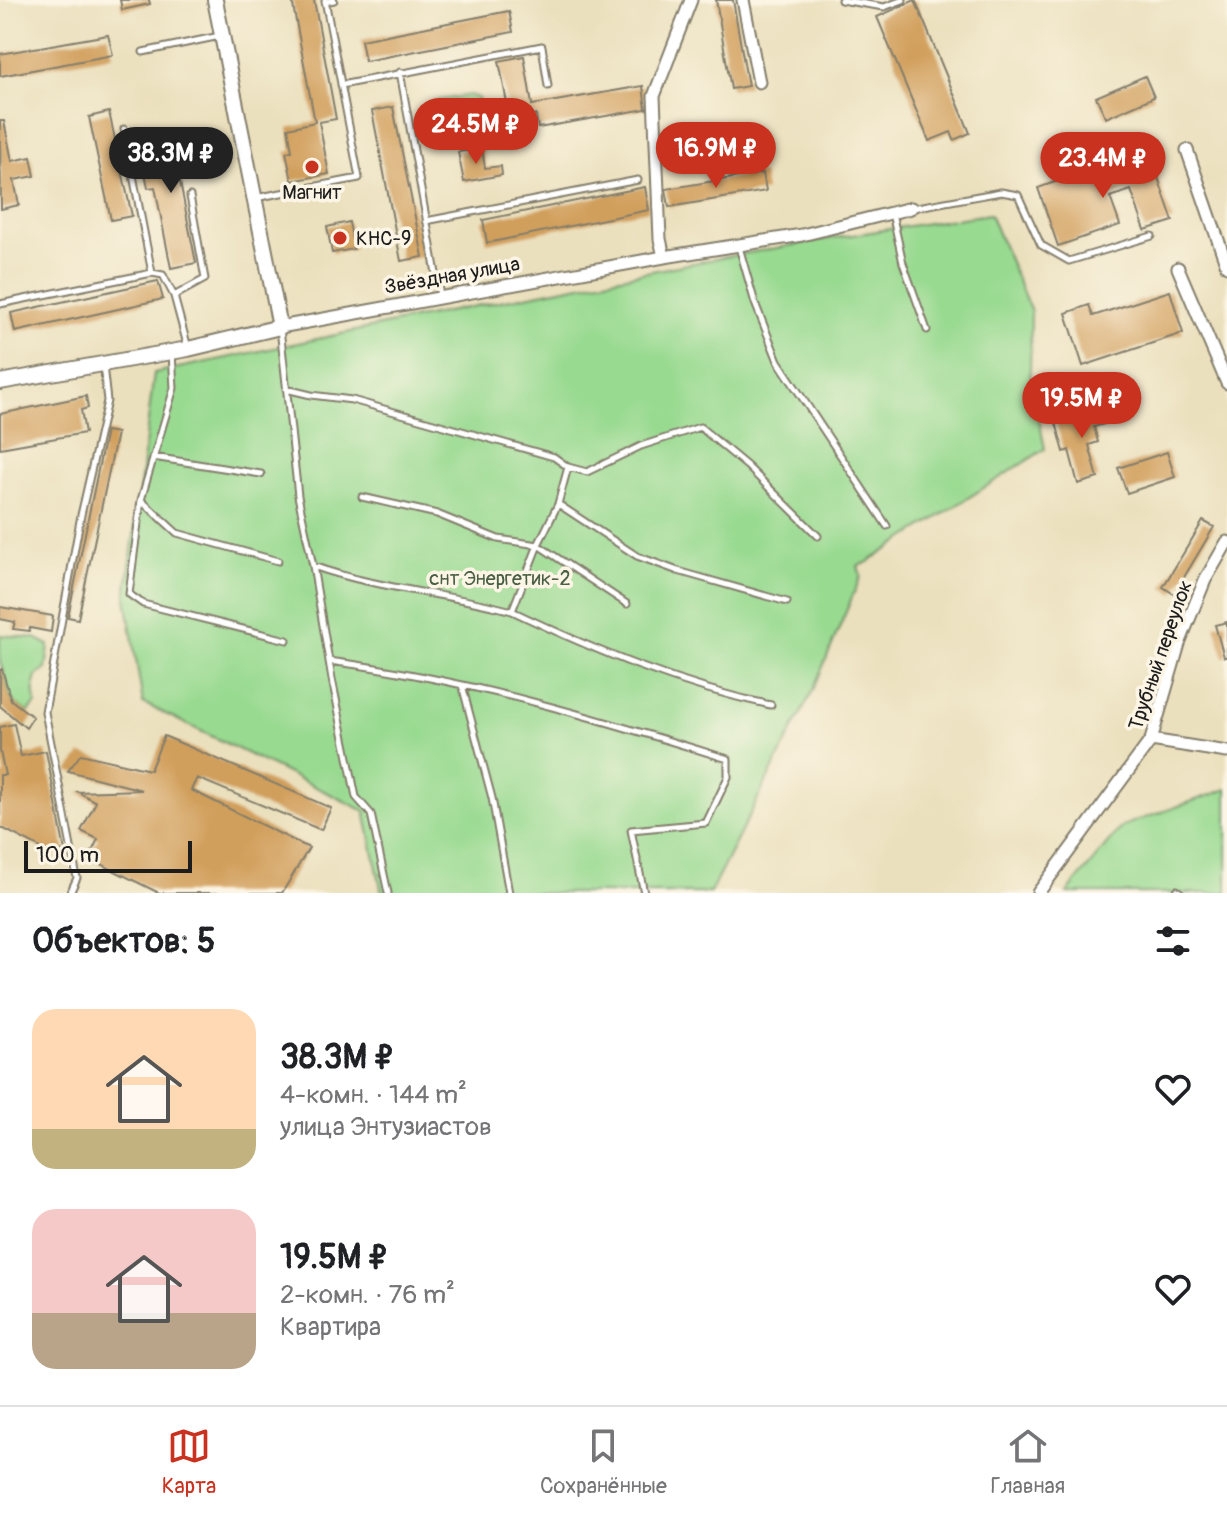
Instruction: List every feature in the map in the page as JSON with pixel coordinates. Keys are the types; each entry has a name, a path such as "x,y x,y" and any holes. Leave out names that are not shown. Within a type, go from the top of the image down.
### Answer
{"street":[{"path":"215,0 280,327"},
{"path":"664,257 660,239 654,96 691,0"},
{"path":"743,0 759,82"},
{"path":"1187,150 1227,266"},
{"name":"Звёздная улица","path":"0,382 188,349 280,327 441,297 802,235 911,208"},
{"path":"1178,268 1227,383"},
{"name":"Трубный переулок","path":"1038,893 1151,740 1179,644 1205,580 1227,542"},
{"path":"1151,740 1227,752"}],"lane":[{"path":"254,198 359,178 325,1 334,0"},
{"path":"841,0 884,7 903,0"},
{"path":"143,52 223,35"},
{"path":"341,85 542,46 548,86"},
{"path":"400,72 441,297"},
{"path":"124,129 152,273"},
{"path":"426,221 638,180"},
{"path":"911,208 1001,192 1018,195 1041,245 1069,261 1152,236"},
{"path":"174,296 205,279 190,196"},
{"path":"892,213 903,263 927,330"},
{"path":"738,245 755,303 778,361 887,526"},
{"path":"0,304 152,273 163,275 174,296 188,349"},
{"path":"280,327 298,496 329,661 356,797 371,814 388,893"},
{"path":"172,352 174,388 141,500 129,594 143,604 287,640"},
{"path":"70,893 77,878 45,712 81,515 107,401 103,364"},
{"path":"286,389 352,400 554,457 568,467 587,472 641,446 700,427 747,466 818,536"},
{"path":"153,457 261,474"},
{"path":"512,611 558,504 568,467"},
{"path":"362,497 437,514 498,539 538,545 627,604"},
{"path":"141,500 177,533 278,561"},
{"path":"558,504 637,556 787,602"},
{"path":"313,566 342,577 474,600 512,611 580,644 676,681 721,695 771,705"},
{"path":"329,661 462,685 562,708 728,759 728,777 706,823 631,830 644,893"},
{"path":"462,685 492,798 509,893"}],"green space":[{"path":"470,95 478,98 482,119 460,130 434,130 430,110 433,101"},
{"name":"снт Энергетик-2","path":"990,214 1031,312 1030,373 1045,449 858,566 861,576 814,688 710,893 382,893 365,811 143,703 126,598 154,373 675,266"},
{"path":"0,635 35,638 49,645 46,669 36,676 34,684 36,704 28,713 11,700 0,661"},
{"path":"1227,789 1227,893 1067,893 1122,826"}],"building":[{"path":"120,0 149,0 150,4 122,10"},
{"path":"292,0 314,0 336,119 319,122 329,174 292,181 286,152 292,151 288,128 315,122"},
{"path":"716,0 733,0 748,86 731,89"},
{"path":"915,0 970,133 954,140 951,132 929,141 877,17"},
{"path":"509,11 513,32 365,61 361,40"},
{"path":"108,35 113,55 0,76 0,54"},
{"path":"524,56 532,105 643,86 646,109 538,128 536,115 510,119 499,61"},
{"path":"1145,76 1154,97 1106,118 1096,97"},
{"path":"393,107 423,257 401,261 372,111"},
{"path":"109,112 132,216 111,220 89,117"},
{"path":"0,121 4,121 12,161 31,157 35,176 14,180 19,205 1,209"},
{"path":"180,131 189,176 179,177 196,263 171,268 155,187 148,188 143,162 153,160 148,137"},
{"path":"482,148 485,168 501,166 502,175 464,182 458,152"},
{"path":"1151,157 1173,221 1145,230 1131,190 1110,197 1120,225 1058,246 1038,188 1102,165 1105,173"},
{"path":"763,173 766,191 669,207 666,189"},
{"path":"645,187 649,210 487,243 483,220"},
{"name":"КНС-9","path":"349,222 354,249 332,253 327,227"},
{"path":"158,281 163,299 15,332 11,313"},
{"path":"1170,291 1183,333 1083,366 1066,313 1089,305 1093,316"},
{"path":"86,396 88,408 81,410 85,433 0,448 0,414"},
{"path":"1104,406 1108,423 1094,427 1098,442 1089,445 1098,478 1078,484 1069,450 1064,452 1055,419"},
{"path":"106,431 117,433 78,619 68,617"},
{"path":"1167,452 1175,477 1127,493 1118,468"},
{"path":"1203,521 1214,527 1174,594 1163,587"},
{"path":"0,607 53,616 51,632 13,629 15,622 0,619"},
{"path":"1227,622 1227,657 1224,657 1215,625"},
{"path":"2,669 11,700 33,717 26,728 0,706"},
{"path":"14,724 21,756 46,751 65,851 52,854 0,827 0,775 5,775 0,751 0,727"},
{"path":"164,736 331,808 321,830 197,778 191,790 309,848 282,893 159,893 89,858 98,839 81,831 96,802 78,792 142,790 68,771 81,754 150,770"}],"place":[{"name":"Магнит","path":"312,167"},
{"name":"КНС-9","path":"340,238"}]}
